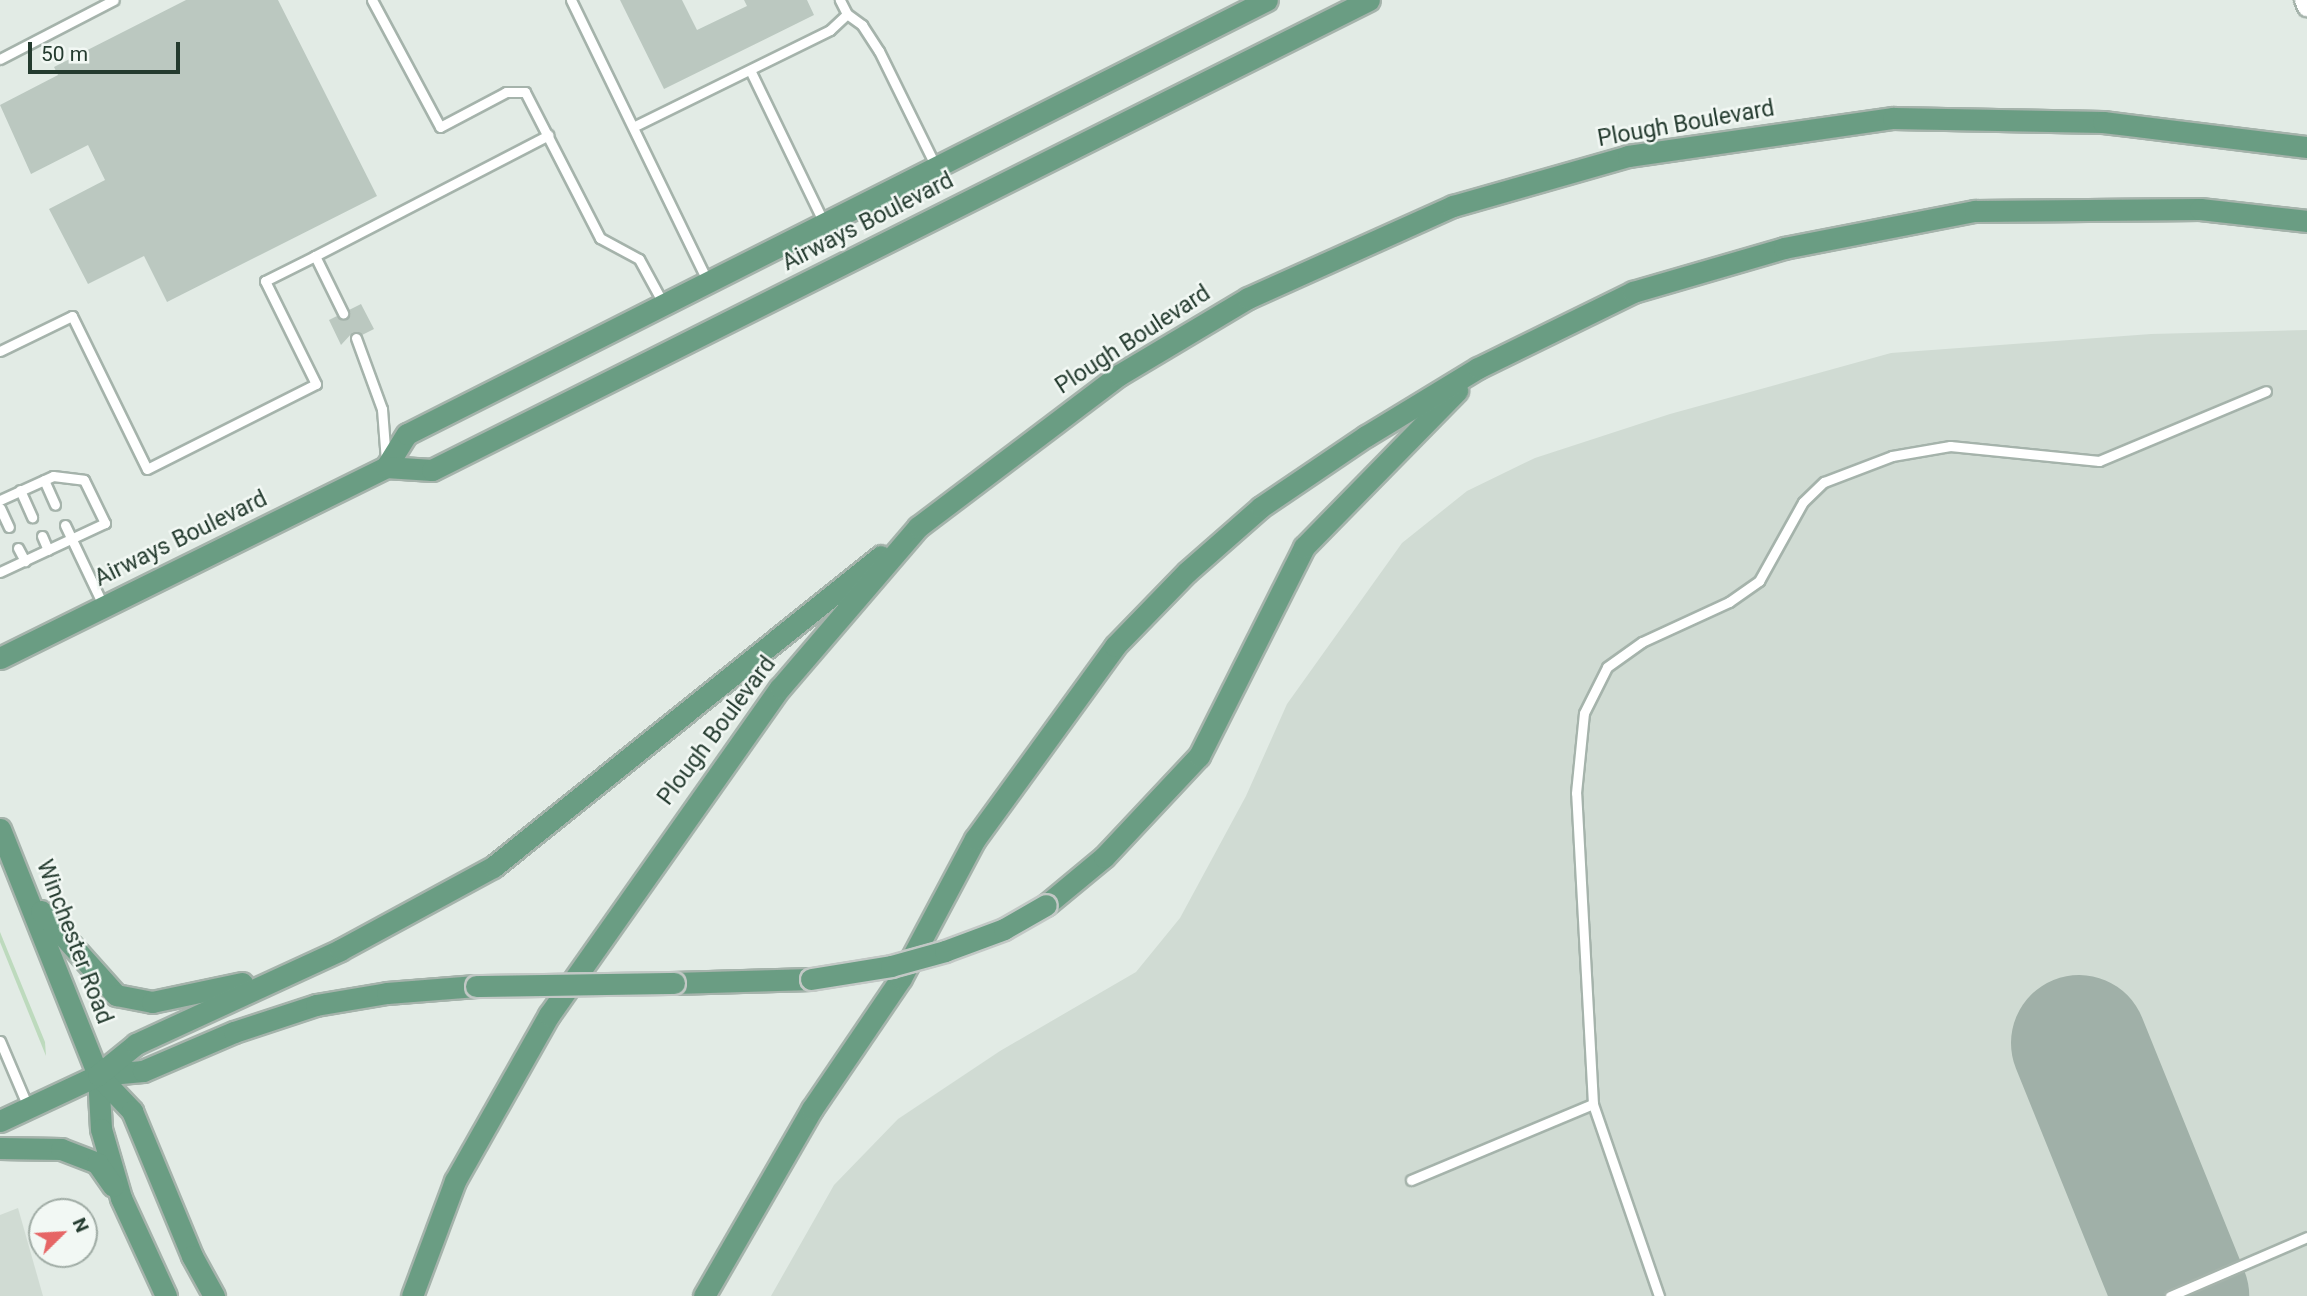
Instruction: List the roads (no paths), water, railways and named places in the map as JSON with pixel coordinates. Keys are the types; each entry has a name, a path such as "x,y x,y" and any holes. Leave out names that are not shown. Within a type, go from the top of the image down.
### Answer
{"main road":[{"name":"Airways Boulevard","path":"386,467 407,434 1267,0"},
{"name":"Airways Boulevard","path":"0,658 386,467 432,470 1369,0"},
{"name":"Plough Boulevard","path":"412,1296 455,1181 549,1015 780,688 918,527 1119,375 1248,298 1453,206 1628,156 1893,118 2103,121 2307,147"},
{"path":"704,1296 812,1109 901,978 975,839 1115,646 1187,572 1262,507 1366,436 1479,368 1633,292 1784,248 1975,211 2200,209 2307,221"},
{"path":"98,1075 143,1071 234,1032 316,1005 387,993 476,986 811,979 891,967 1004,929 1046,905 1104,857 1199,755 1304,547 1479,368"},
{"path":"0,1121 98,1075 136,1044 340,950 493,867 918,527"},
{"name":"Winchester Road","path":"0,829 7,864 29,898 98,1075 101,1129 121,1198 164,1296"},
{"path":"29,898 116,995 152,1002 212,993 340,950"},
{"name":"Winchester Road","path":"98,1075 132,1111 192,1256 214,1296"},
{"path":"0,1148 61,1149 97,1163 121,1198"}],"street":[{"path":"2304,0 2307,7"}],"lane":[{"path":"0,59 114,0"},
{"path":"372,0 440,127 520,89 548,135 600,238 639,259 664,304"},
{"path":"571,0 635,126 709,282"},
{"path":"840,0 847,14 862,24 879,51 936,167"},
{"path":"635,126 830,30 847,14"},
{"path":"750,70 824,224"},
{"path":"0,351 72,316 147,469 316,384 265,281 548,135"},
{"path":"315,256 343,313"},
{"path":"356,338 382,409 386,467"},
{"path":"1659,1296 1592,1104 1576,793 1584,713 1607,667 1642,642 1729,602 1759,582 1803,502 1824,482 1892,456 1950,446 2099,461 2266,391"},
{"path":"0,500 52,476 84,480 105,523 0,572"},
{"path":"44,480 55,505"},
{"path":"20,490 33,517"},
{"path":"0,508 9,527"},
{"path":"65,525 104,607"},
{"path":"42,536 48,550"},
{"path":"18,548 25,561"},
{"path":"0,1041 28,1108"},
{"path":"1410,1180 1592,1104"},
{"path":"2171,1296 2307,1237"}]}
